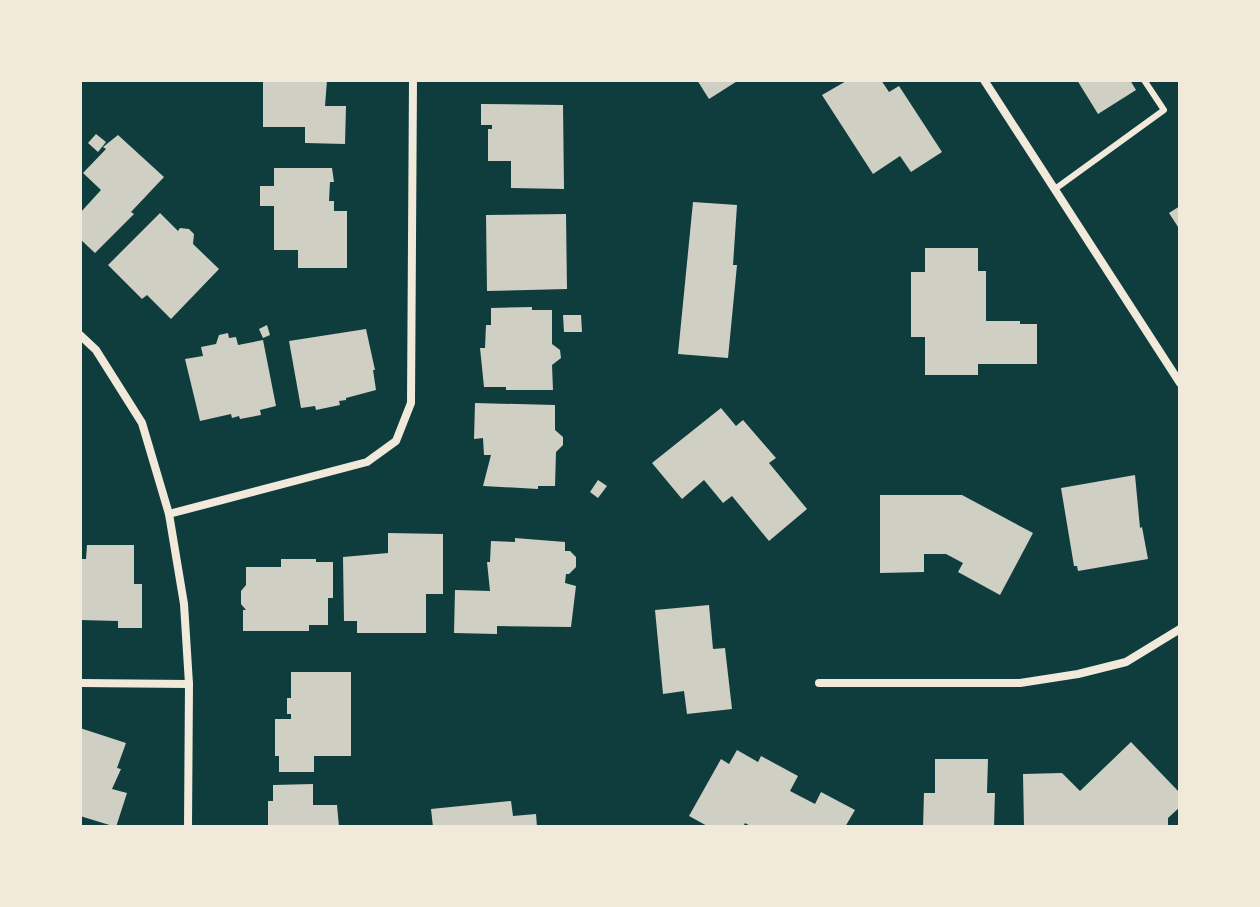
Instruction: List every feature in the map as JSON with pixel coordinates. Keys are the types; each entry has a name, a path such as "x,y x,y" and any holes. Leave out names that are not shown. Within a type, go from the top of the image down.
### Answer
{"street":[{"path":"169,514 367,462 396,441 411,403 413,80"},
{"path":"984,80 1180,383"},
{"path":"80,335 96,350 142,423 169,514 184,604 189,684 188,827"},
{"path":"819,683 1020,683 1063,677 1126,662 1180,629"},
{"path":"80,683 189,684"}],"lane":[{"path":"1055,189 1164,110 1144,80"}],"building":[{"path":"263,80 327,80 325,106 346,106 345,144 305,143 305,127 263,127"},
{"path":"697,80 739,80 709,99"},
{"path":"848,80 881,80 889,92 899,86 942,152 911,172 900,156 873,174 822,95"},
{"path":"1077,80 1130,80 1136,90 1098,114"},
{"path":"481,104 563,105 564,189 511,188 511,161 488,161 488,129 492,129 492,125 481,125"},
{"path":"96,134 106,142 98,152 88,143"},
{"path":"118,135 164,177 131,212 134,214 95,253 80,239 80,213 101,190 83,173 106,149 103,147"},
{"path":"274,168 332,168 334,182 330,182 329,201 334,201 334,211 347,211 347,268 298,268 298,250 274,250 274,206 260,206 260,186 274,186"},
{"path":"693,202 737,205 733,265 737,265 728,358 678,354"},
{"path":"1180,206 1180,230 1169,213"},
{"path":"160,213 178,231 180,228 189,229 194,234 193,244 219,269 171,319 147,295 142,299 108,265"},
{"path":"566,214 567,289 487,291 486,215"},
{"path":"925,248 978,248 978,271 986,271 986,321 1037,324 1037,364 978,364 978,375 925,375 925,337 911,337 911,272 925,272"},
{"path":"532,307 532,310 552,310 552,344 560,350 561,358 552,365 553,390 484,387 480,348 485,348 486,325 491,325 491,308"},
{"path":"563,315 581,315 582,332 564,332"},
{"path":"267,325 270,335 263,338 259,329"},
{"path":"366,329 376,390 346,398 339,401 340,405 316,410 315,406 301,408 289,341"},
{"path":"228,333 229,338 236,337 238,345 263,340 276,406 260,410 261,415 240,419 239,416 232,418 231,414 200,421 185,359 203,356 201,347 216,344 219,335"},
{"path":"475,403 555,405 555,430 563,437 563,445 556,452 555,486 538,486 538,489 483,486 491,455 484,455 483,438 474,439"},
{"path":"721,408 736,426 743,420 776,458 769,463 807,509 769,541 732,496 723,503 704,480 682,499 652,463"},
{"path":"1135,475 1140,528 1148,559 1078,571 1074,566 1061,488"},
{"path":"598,480 607,486 598,498 590,492"},
{"path":"880,495 962,495 1033,533 1000,595 958,572 963,563 946,554 924,554 924,572 880,573"},
{"path":"388,533 443,534 443,594 426,594 426,633 357,633 357,621 344,621 343,557 388,553"},
{"path":"515,538 565,542 565,551 576,557 576,567 566,574 565,583 576,586 571,627 497,626 497,634 454,633 455,590 490,591 487,562 490,562 491,541 515,542"},
{"path":"87,545 134,545 134,584 142,584 142,628 118,628 118,621 80,620 80,559 86,559"},
{"path":"281,559 333,562 333,598 328,598 328,625 309,625 309,631 243,631 243,610 246,610 241,604 241,591 246,585 246,567 281,567"},
{"path":"709,605 713,649 725,648 732,709 687,714 684,691 663,694 655,610"},
{"path":"291,672 351,672 351,756 314,756 314,772 279,772 279,756 275,756 275,719 291,719 291,714 287,714 287,698 291,698"},
{"path":"80,728 126,743 117,768 121,769 112,789 127,793 116,827 80,816"},
{"path":"1131,742 1180,793 1180,807 1168,818 1168,827 1024,827 1023,774 1062,773 1080,791"},
{"path":"737,750 758,762 761,756 798,776 790,791 815,804 821,792 855,810 845,827 752,827 745,823 743,827 709,827 689,816 721,759 729,764"},
{"path":"935,759 988,759 987,793 995,793 994,827 923,827 924,793 935,793"},
{"path":"313,784 313,805 337,805 339,827 268,827 268,801 273,801 273,785"},
{"path":"511,801 513,816 536,814 537,827 433,827 431,809"}]}
